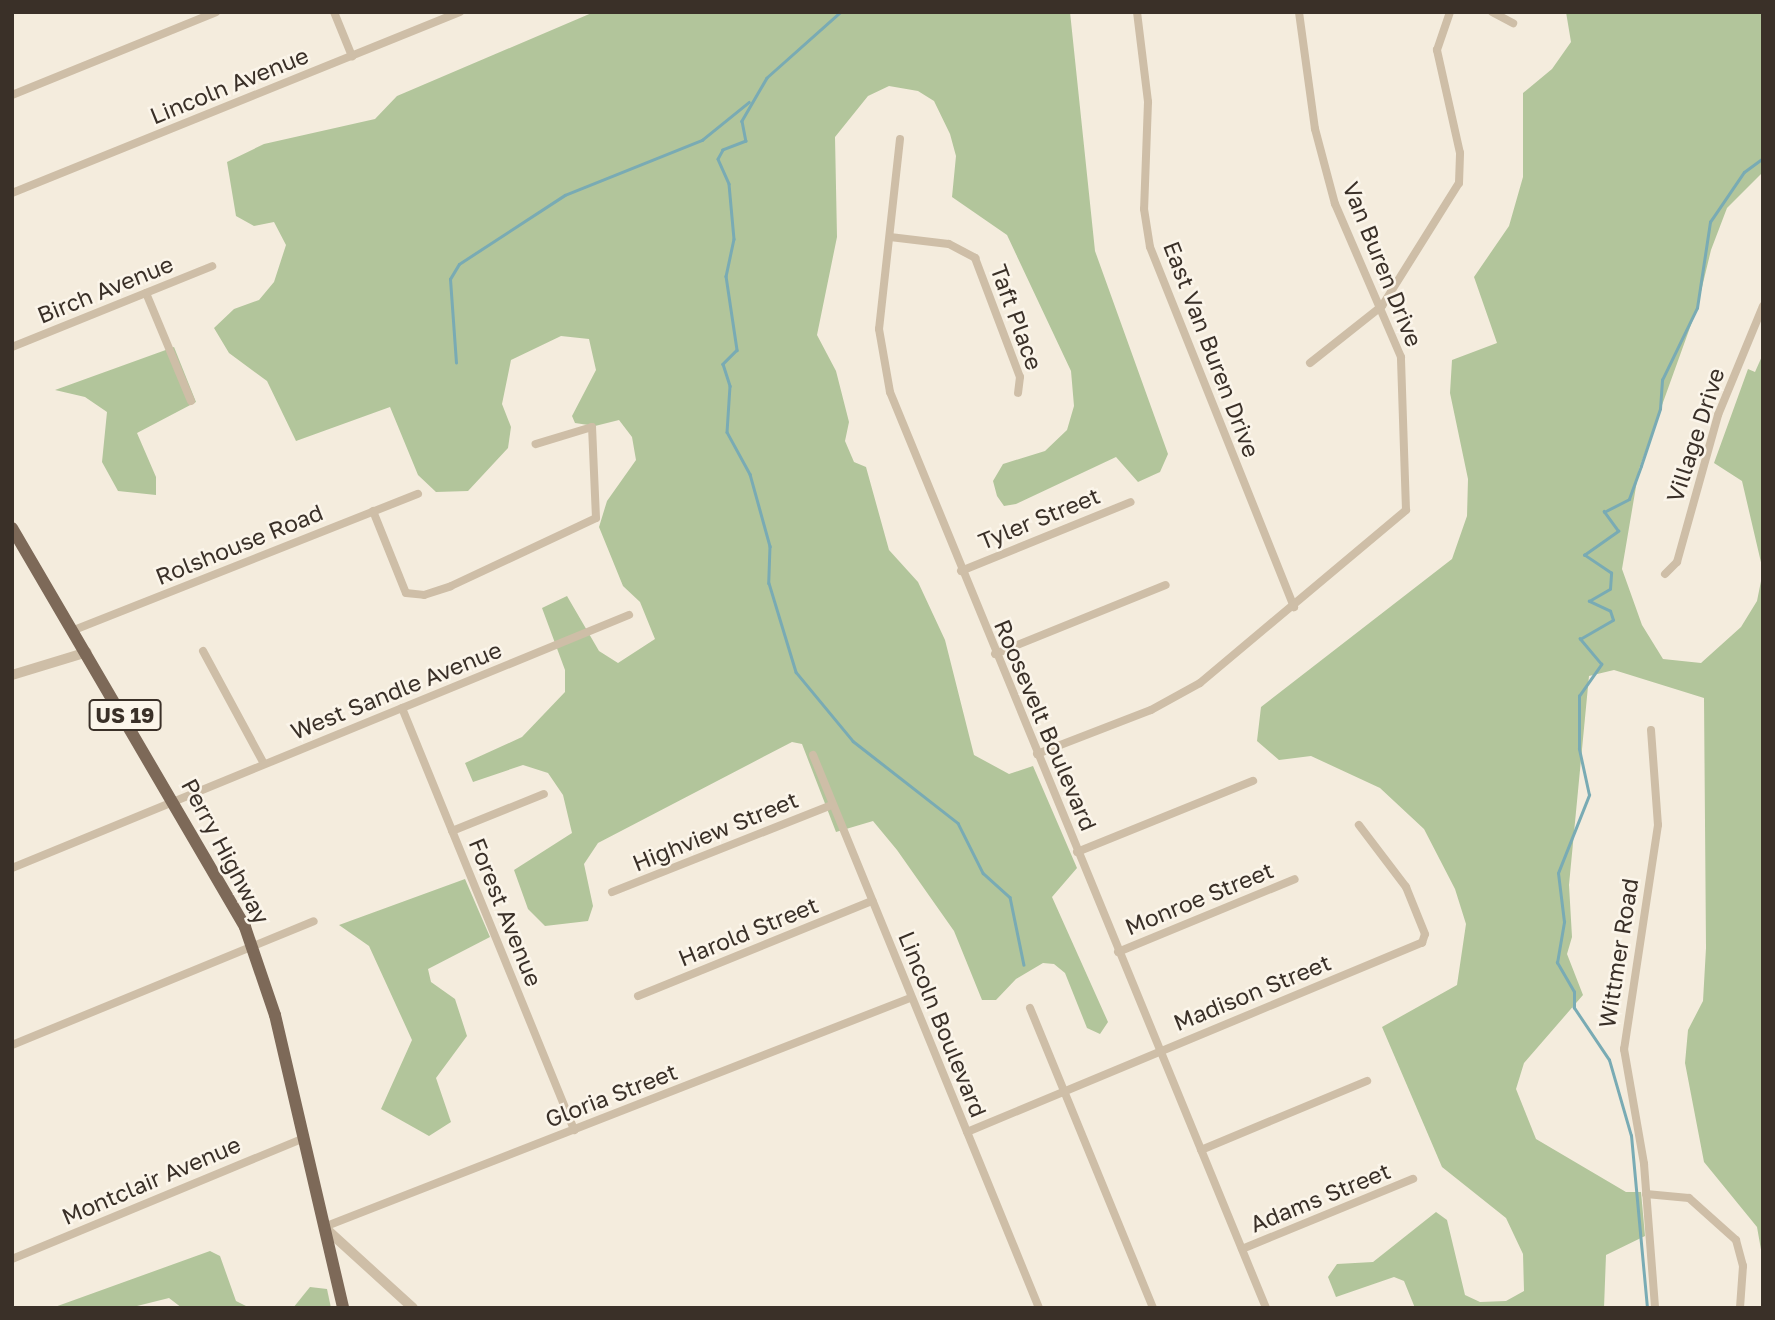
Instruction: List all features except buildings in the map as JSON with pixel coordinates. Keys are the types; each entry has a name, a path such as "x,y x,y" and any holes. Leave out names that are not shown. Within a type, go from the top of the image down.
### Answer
{"main road":[{"name":"Perry Highway","path":"12,528 176,800 253,947 304,1138 343,1308"}],"street":[{"path":"12,94 216,12"},
{"path":"334,12 352,56"},
{"name":"Lincoln Avenue","path":"12,193 460,12"},
{"name":"East Van Buren Drive","path":"1137,12 1148,102 1144,209 1150,247 1294,607"},
{"name":"Van Buren Drive","path":"1037,754 1191,689 1402,518 1408,503 1401,357 1382,306 1345,232 1324,166 1299,12"},
{"path":"1310,363 1382,306 1462,175 1437,50 1450,12"},
{"path":"1492,12 1513,23"},
{"name":"Roosevelt Boulevard","path":"900,139 878,330 883,364 961,571 1266,1308"},
{"name":"Taft Place","path":"890,237 949,244 975,258 1020,377 1018,393"},
{"name":"Birch Avenue","path":"12,347 212,266"},
{"path":"146,293 191,401"},
{"name":"Village Drive","path":"1664,574 1676,562 1718,415 1763,306"},
{"path":"373,511 406,593 424,595 451,586 591,524 600,509 592,427 536,444"},
{"name":"Rolshouse Road","path":"74,630 418,494"},
{"name":"Tyler Street","path":"961,571 1132,502"},
{"path":"995,654 1166,585"},
{"name":"West Sandle Avenue","path":"12,867 629,615"},
{"path":"203,651 264,764"},
{"path":"12,675 87,652"},
{"name":"Forest Avenue","path":"402,708 574,1130"},
{"name":"Wittmer Road","path":"1651,730 1658,825 1623,1040 1646,1194 1655,1308"},
{"name":"Lincoln Boulevard","path":"813,755 910,998 1039,1308"},
{"path":"1077,852 1253,781"},
{"path":"452,831 544,794"},
{"name":"Highview Street","path":"612,892 832,805"},
{"name":"Madison Street","path":"967,1132 1422,943 1425,934 1406,887 1359,825"},
{"name":"Monroe Street","path":"1118,952 1295,879"},
{"name":"Harold Street","path":"638,996 872,901"},
{"path":"12,1045 314,921"},
{"name":"Gloria Street","path":"324,1227 910,998"},
{"path":"1030,1008 1153,1308"},
{"path":"1201,1150 1367,1082"},
{"name":"Montclair Avenue","path":"12,1259 304,1138"},
{"name":"Adams Street","path":"1242,1249 1413,1180"},
{"path":"1646,1194 1689,1198 1736,1240 1743,1266 1740,1306"},
{"path":"324,1227 413,1308"}],"green space":[{"path":"594,12 1070,12 1095,251 1168,454 1160,472 1138,482 1116,457 1016,504 1004,506 997,496 993,481 1003,464 1045,451 1067,430 1074,406 1071,371 1007,235 952,197 956,156 950,134 934,101 918,91 889,86 868,96 835,137 837,237 817,335 836,371 849,422 845,441 854,462 866,467 889,550 918,582 945,640 974,755 1009,774 1033,766 1077,868 1052,897 1108,1022 1100,1034 1087,1028 1065,973 1054,964 1043,963 1016,979 996,1000 982,1000 954,931 897,850 873,821 836,832 802,744 792,742 598,843 584,864 593,906 588,921 545,926 528,909 514,870 572,833 563,795 548,773 523,765 473,782 465,763 522,737 565,692 565,670 542,608 567,596 599,651 618,663 655,639 640,602 623,586 599,527 607,501 636,460 632,437 619,420 595,426 575,423 572,416 596,370 589,339 561,336 511,360 502,404 511,427 508,448 468,491 436,492 418,475 390,407 296,441 267,381 229,353 214,328 234,309 259,300 274,282 286,245 274,222 254,226 236,216 227,162 264,144 375,119 397,96"},
{"path":"1566,12 1763,12 1763,172 1727,208 1711,250 1697,308 1639,469 1622,569 1642,625 1663,659 1701,663 1741,627 1757,601 1763,571 1763,1261 1757,1227 1704,1162 1685,1063 1688,1030 1703,1001 1706,948 1704,698 1614,670 1589,676 1569,885 1572,937 1567,954 1583,995 1524,1063 1516,1089 1536,1139 1626,1192 1641,1192 1645,1236 1606,1255 1604,1308 1415,1308 1404,1281 1394,1277 1336,1297 1328,1277 1337,1264 1373,1262 1436,1212 1447,1220 1465,1295 1480,1302 1506,1301 1524,1291 1523,1254 1506,1218 1442,1167 1382,1027 1457,985 1466,924 1455,889 1424,829 1380,788 1311,756 1279,760 1257,741 1261,707 1452,559 1467,516 1468,479 1450,393 1452,360 1497,343 1474,277 1509,226 1523,177 1523,93 1552,69 1571,42"},
{"path":"174,347 196,402 137,433 156,477 156,495 118,491 102,462 107,412 85,397 55,390"},
{"path":"1763,354 1763,571 1742,481 1714,463 1748,369 1755,372"},
{"path":"465,879 490,937 428,969 431,982 455,999 467,1036 436,1078 451,1122 429,1136 381,1109 412,1040 369,946 339,925"},
{"path":"210,1251 220,1256 236,1301 250,1308 182,1308 169,1298 129,1308 52,1308"},
{"path":"310,1287 327,1289 331,1308 293,1308"}],"waterway":[{"path":"841,12 767,78 742,121 746,141 723,150 718,159 729,184 734,239 726,276 737,350 723,364 730,386 727,432 750,474 770,546 769,583 796,672 853,741 958,823 983,873 1010,897 1024,965"},
{"path":"456,363 450,279 459,264 565,195 702,140 749,102"},
{"path":"1647,1308 1631,1136 1609,1060 1574,1008 1574,992 1557,963 1564,922 1558,873 1589,795 1579,749 1579,696 1601,664 1580,639 1613,620 1610,611 1589,601 1610,589 1611,573 1584,555 1618,531 1604,512 1629,499 1660,409 1662,380 1697,308 1710,222 1744,172 1763,158"}]}
